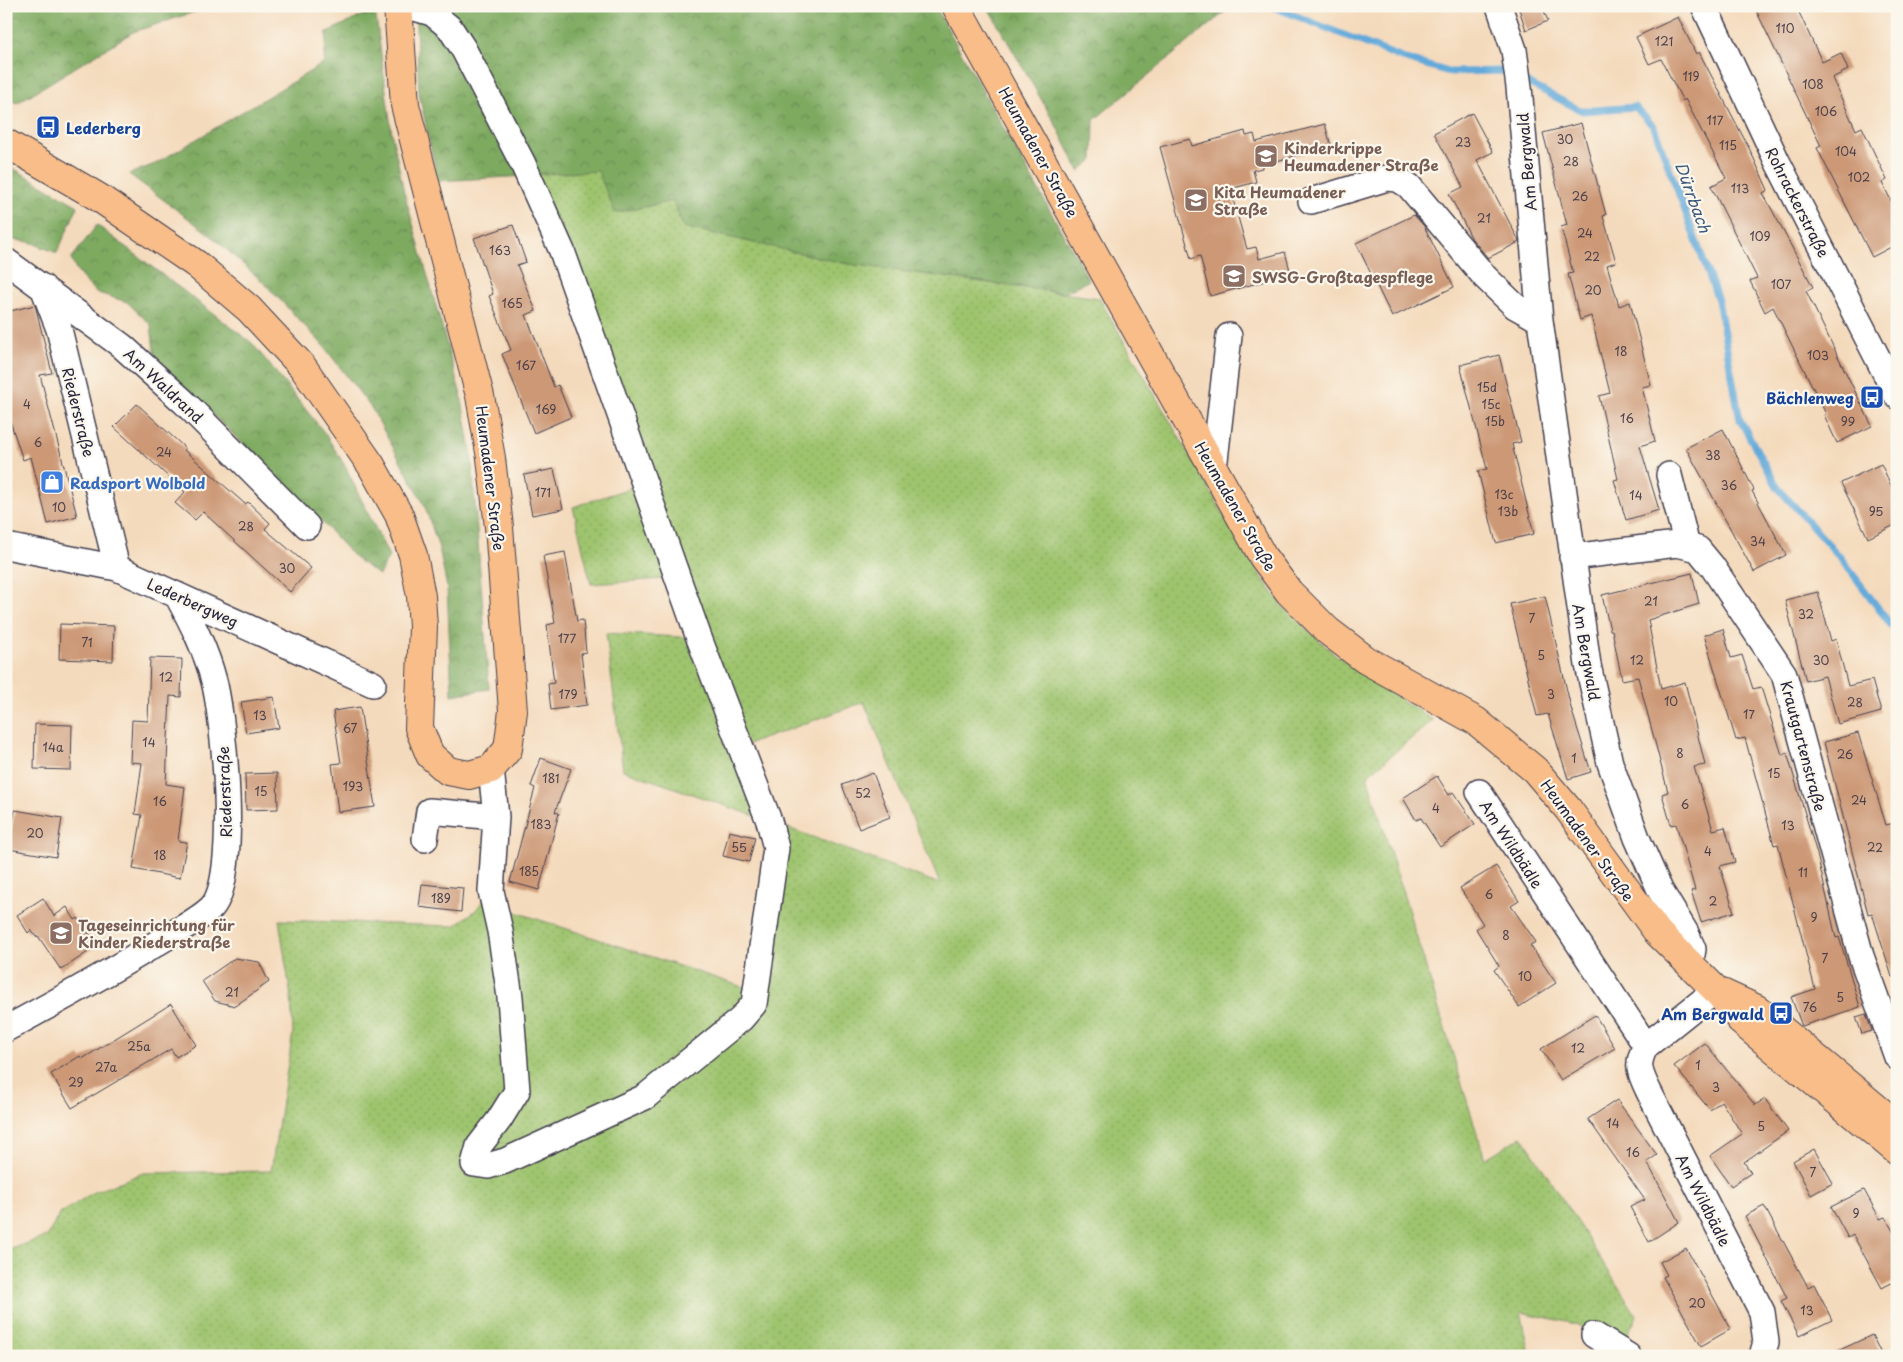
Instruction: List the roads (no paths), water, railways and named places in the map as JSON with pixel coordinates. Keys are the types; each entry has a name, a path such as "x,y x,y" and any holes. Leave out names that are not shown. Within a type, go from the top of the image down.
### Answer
{"main road":[{"name":"Heumadener Straße","path":"398,6 405,105 480,396 491,458 499,527 513,710 508,749 491,769"},
{"name":"Heumadener Straße","path":"956,6 1262,557 1289,592 1328,631 1366,660 1476,721 1535,770 1568,809 1641,912 1690,966 1716,990 1757,1009 1889,1120 1897,1151"},
{"path":"6,143 98,197 196,264 249,310 302,366 372,465 399,515 413,555 422,596 423,627 419,728 430,755 448,771 468,775 491,769"}],"street":[{"path":"408,6 432,13 450,28 463,48 523,164 562,250 696,629 769,821 776,848 754,1004 741,1018 644,1097 550,1141 488,1166 474,1164 480,1146 517,1091 510,997 500,931 491,891 496,817 491,769"},
{"name":"Am Bergwald","path":"1500,6 1514,50 1519,87 1540,320 1588,665 1610,762 1637,838 1652,872 1693,949 1690,966"},
{"name":"Rohrackerstraße","path":"1704,6 1777,161 1897,396"},
{"path":"1311,201 1387,178 1398,179 1410,186 1485,277 1515,306 1540,320"},
{"name":"Am Waldrand","path":"6,262 43,286 122,346 163,383 307,526"},
{"name":"Riederstraße","path":"43,286 59,330 117,568"},
{"path":"1214,469 1229,336"},
{"path":"1572,557 1677,544 1687,546 1668,475"},
{"name":"Lederbergweg","path":"6,546 117,568 373,684"},
{"name":"Krautgartenstraße","path":"1687,546 1698,548 1712,566 1784,674 1861,956 1897,1057"},
{"name":"Riederstraße","path":"6,1029 90,984 196,919 212,906 223,883 228,820 224,747 214,682 200,638 177,595"},
{"name":"Am Wildbädle","path":"1479,792 1646,1046 1638,1059 1641,1075 1762,1312 1766,1342 1762,1356"},
{"path":"425,839 429,811 496,817"},
{"path":"1646,1046 1716,990"},
{"path":"1594,1335 1628,1356"}],"waterway":[{"name":"Dürrbach","path":"1271,6 1402,58 1449,72 1506,71 1513,74"},
{"name":"Dürrbach","path":"1524,81 1582,111 1635,107 1654,127 1718,300 1740,420 1778,488 1840,557 1897,633"}],"place":[{"name":"Lederberg","path":"48,127"},
{"name":"Kinderkrippe Heumadener Straße","path":"1266,156"},
{"name":"Kita Heumadener Straße","path":"1196,200"},
{"name":"SWSG-Großtagespflege","path":"1234,276"},
{"name":"Bächlenweg","path":"1872,397"},
{"name":"Radsport Wolbold","path":"52,482"},
{"name":"Tageseinrichtung für Kinder Riederstraße","path":"61,933"},
{"name":"Am Bergwald","path":"1781,1013"}]}
